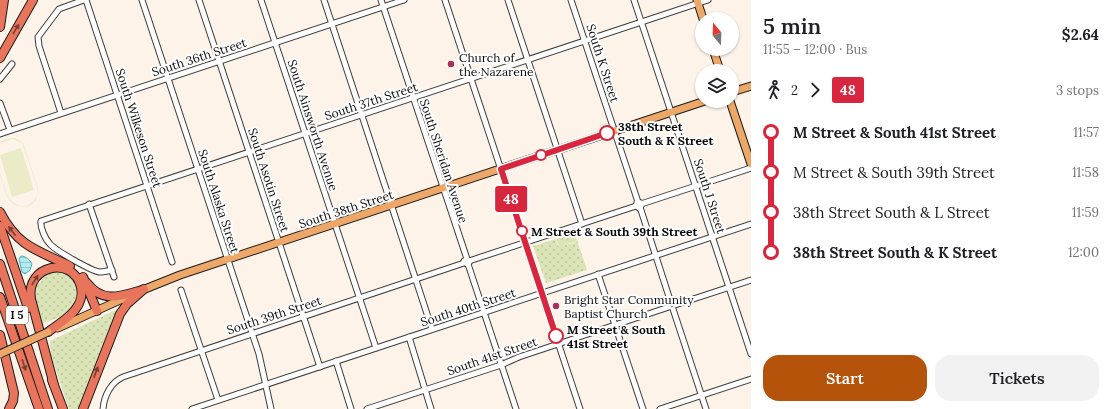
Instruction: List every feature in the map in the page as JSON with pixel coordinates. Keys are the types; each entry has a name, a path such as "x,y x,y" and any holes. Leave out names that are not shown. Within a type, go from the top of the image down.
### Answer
{"highway":[{"path":"0,58 33,0"},
{"path":"0,27 4,4"},
{"path":"0,212 12,232 22,242 38,252 72,268 82,276 92,289 99,295 124,295 144,289"},
{"path":"0,226 63,409"},
{"name":"I 5","path":"0,264 48,409"},
{"path":"48,332 72,314 77,308 80,300 81,289 79,282 74,275 64,269 53,268 43,271 35,278 30,290 31,299 54,385"},
{"path":"82,276 97,311"},
{"path":"83,409 118,318 127,304 144,289"},
{"name":"I 5","path":"0,297 39,409"},
{"path":"0,335 14,393 10,409"}],"main road":[{"path":"697,2 701,12"},
{"path":"739,90 751,86"},
{"name":"South 38th Street","path":"0,354 166,280 695,104"},
{"path":"732,108 751,164"}],"street":[{"path":"61,113 38,39 40,33 59,9 85,0"},
{"name":"South Wilkeson Street","path":"85,0 118,94 172,262"},
{"name":"South Alaska Street","path":"142,0 262,362 265,385 271,409"},
{"name":"South Asotin Street","path":"199,0 320,367"},
{"name":"South Ainsworth Avenue","path":"261,0 376,348"},
{"path":"324,0 432,329"},
{"name":"South Sheridan Avenue","path":"381,0 516,409"},
{"name":"South 36th Street","path":"0,134 404,0"},
{"path":"446,0 580,409"},
{"path":"508,0 582,224"},
{"name":"South K Street","path":"571,0 706,409"},
{"name":"South J Street","path":"634,0 751,354"},
{"name":"South 37th Street","path":"112,270 104,272 96,271 54,248 46,239 41,226 41,221 248,151 641,22 697,2 708,0"},
{"path":"0,80 12,64"},
{"path":"0,103 10,130"},
{"name":"South 39th Street","path":"103,407 110,388 117,380 125,376 751,168"},
{"path":"89,204 114,276"},
{"name":"South 40th Street","path":"192,409 751,224"},
{"path":"598,274 643,409"},
{"name":"South 41st Street","path":"367,409 751,280"},
{"path":"181,290 218,400"},
{"path":"409,337 431,409"},
{"path":"336,361 352,409"},
{"path":"660,409 751,379"}],"green space":[{"path":"15,138 23,143 38,188 36,200 27,207 15,205 11,202 6,194 0,175 0,172 5,190 15,204 27,206 34,201 37,193 37,187 22,143 13,139 0,143 1,141"},
{"path":"21,148 34,190 12,197 0,155"},
{"path":"569,235 574,236 577,240 575,242 559,246 556,239"},
{"path":"556,239 558,246 575,243 577,240 587,270 546,283 533,246"},
{"path":"58,271 67,273 76,282 78,288 77,299 71,310 66,314 43,323 36,302 35,285 41,281 44,274"},
{"path":"122,307 109,329 99,353 82,401 81,409 69,409 51,355 50,341"}],"water":[{"path":"21,256 28,258 32,264 30,270 25,274 22,272 19,259"}],"bus line":[{"name":"48","path":"556,336 501,169 607,133"}],"place":[{"name":"Church of the Nazarene","path":"451,64"},
{"name":"38th Street South & K Street","path":"607,133"},
{"name":"M Street & South 39th Street","path":"522,231"},
{"name":"Bright Star Community Baptist Church","path":"556,306"},
{"name":"M Street & South 41st Street","path":"556,336"}]}
